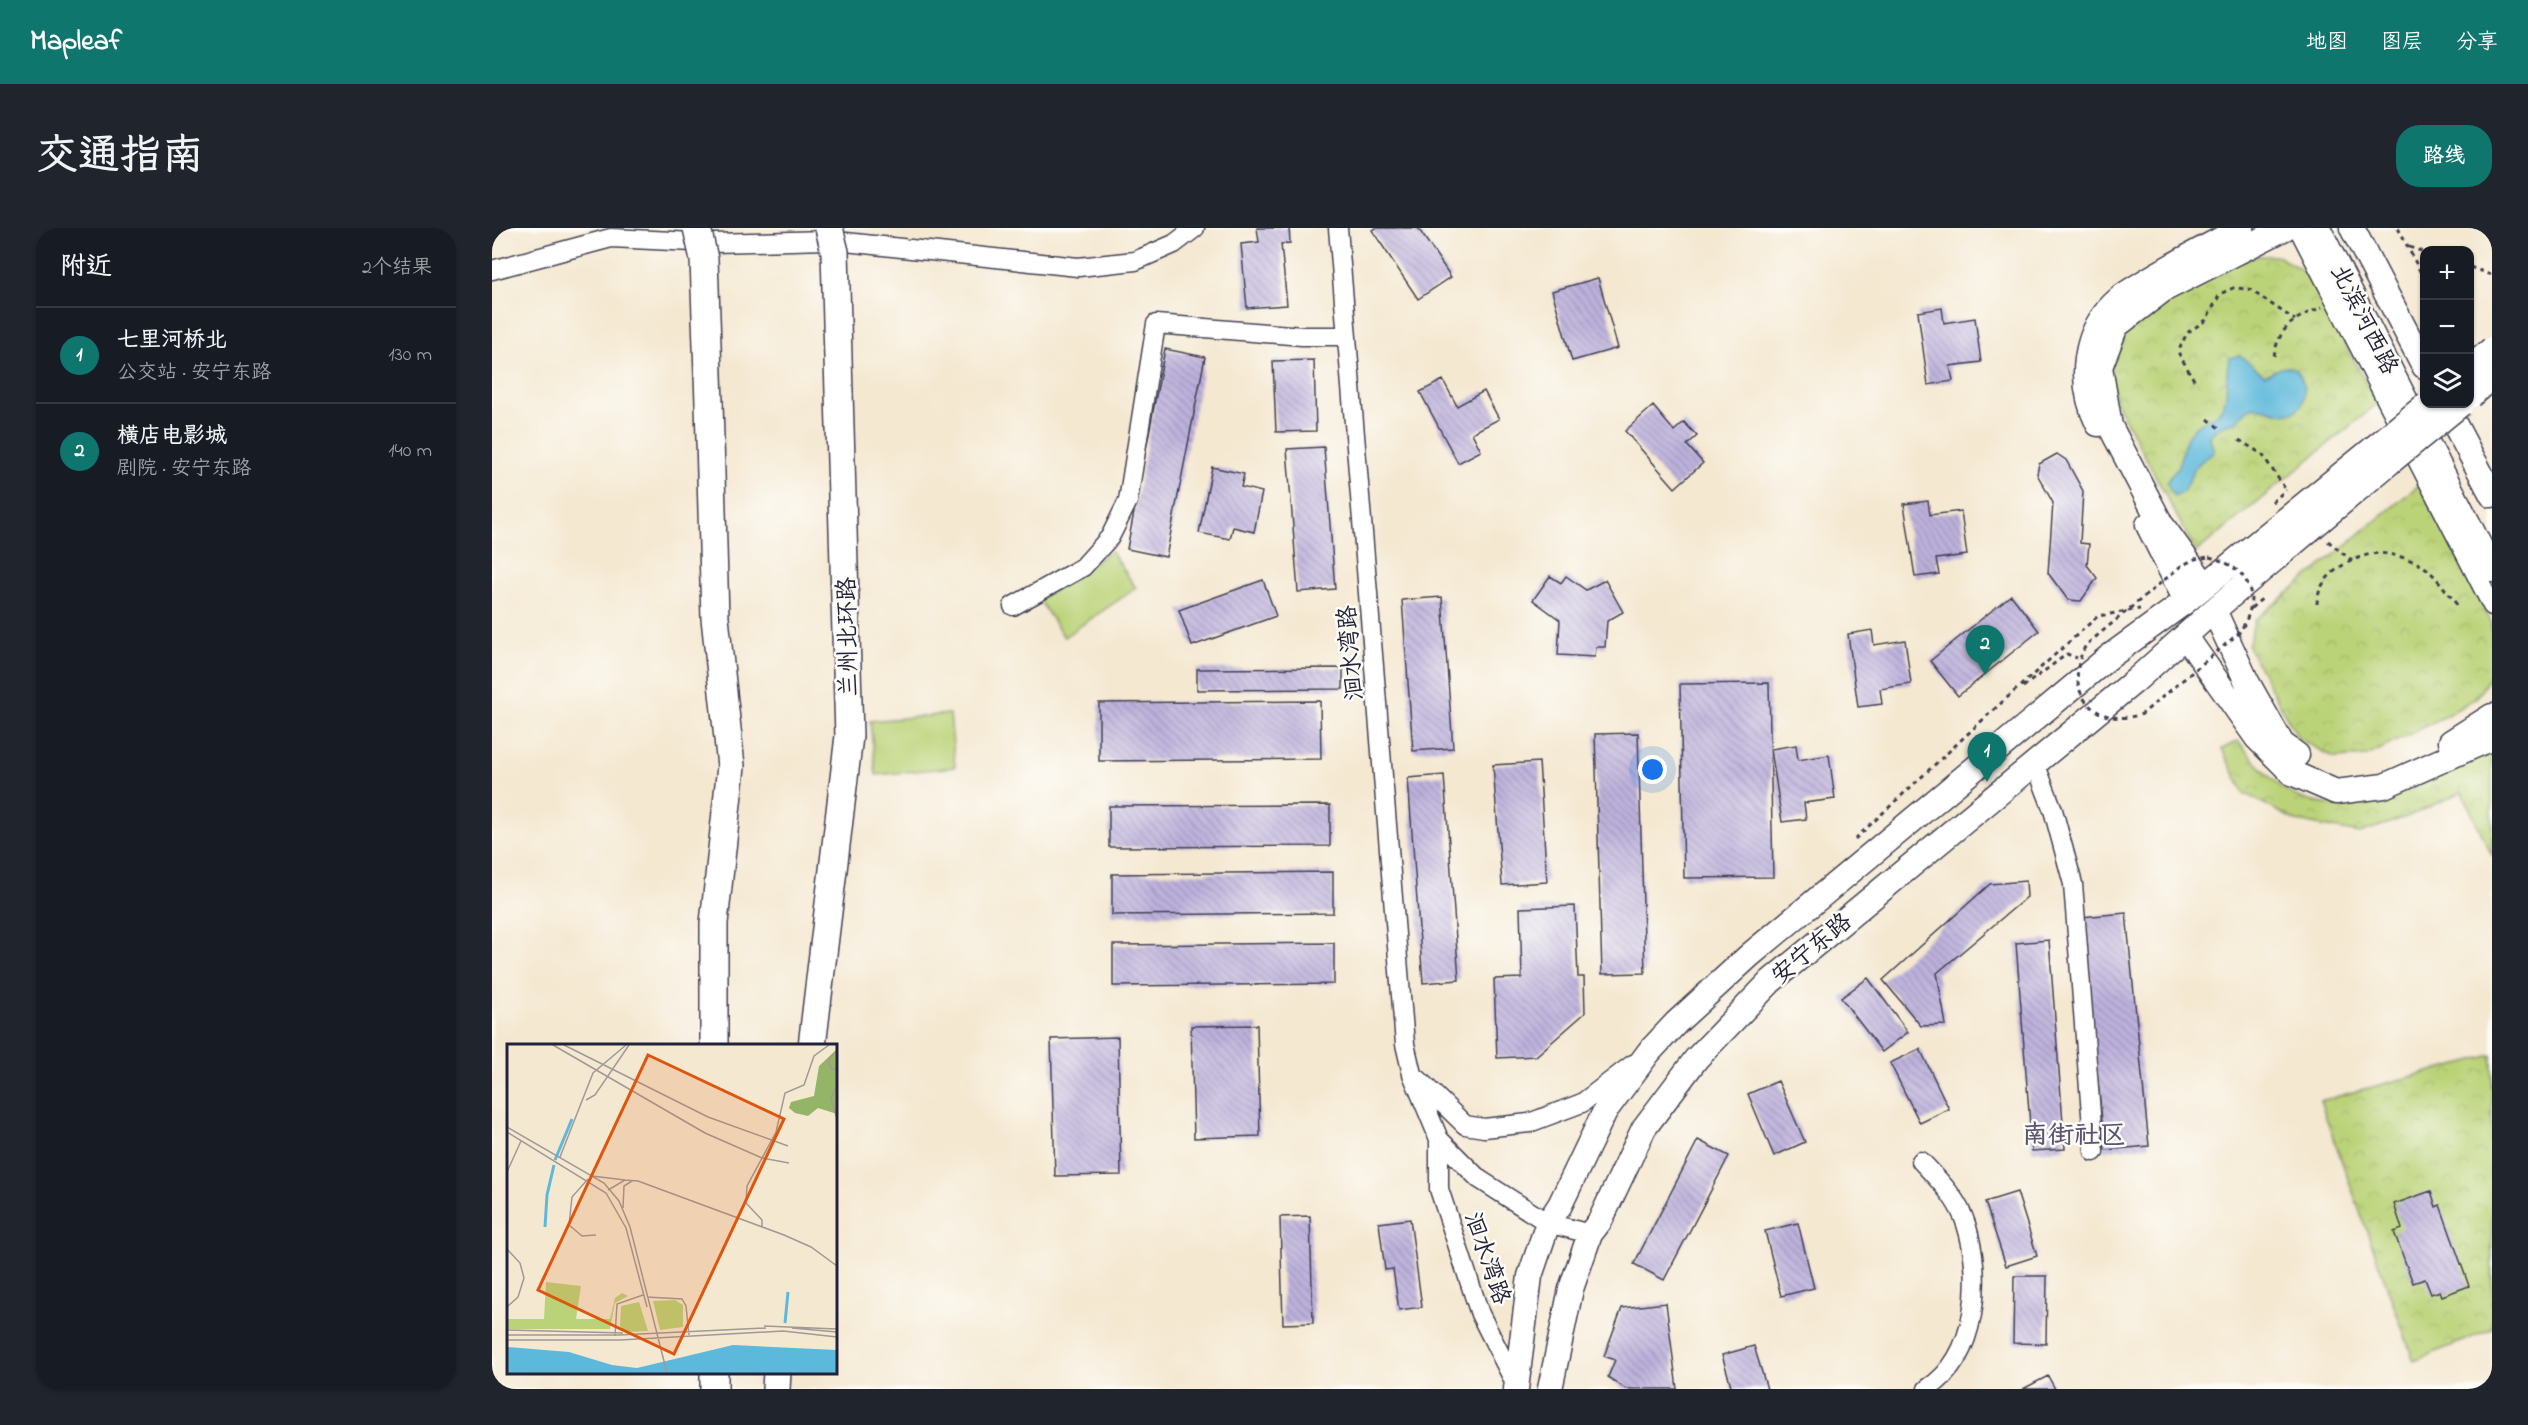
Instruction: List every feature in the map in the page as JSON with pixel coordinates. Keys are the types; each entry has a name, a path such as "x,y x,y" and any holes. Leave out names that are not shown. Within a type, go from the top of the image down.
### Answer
{"highway":[{"path":"697,228 704,259 715,618 731,766 714,923 714,1044"},
{"name":"兰州北环路","path":"812,1044 849,736 835,252 829,228"},
{"path":"776,1389 777,1374"}],"main road":[{"path":"2186,601 2096,421 2086,388 2086,354 2097,326 2118,299 2166,269 2242,228"},
{"path":"2205,585 2161,524 2110,426 2100,367 2116,326 2163,290 2285,228"},
{"name":"北滨河西路","path":"2318,228 2492,570"},
{"name":"北滨河西路","path":"2352,228 2420,358"},
{"path":"2474,364 2492,349"},
{"path":"2474,392 2492,377"},
{"path":"2382,455 2423,408"},
{"path":"2446,408 2492,495"},
{"path":"1517,1388 1530,1276 1548,1223 1560,1205 1605,1111 1648,1052 1750,955 2109,657 2382,455 2455,408"},
{"name":"安宁东路","path":"1550,1389 1571,1289 1590,1234 1600,1221 1644,1128 1696,1059 1771,981 2186,637 2382,455"},
{"path":"2214,610 2247,682 2282,744 2324,775 2375,779 2467,734 2492,716"},
{"path":"2186,637 2257,738 2292,773 2336,792 2384,786 2492,738"}],"street":[{"path":"492,270 611,238 714,243 827,240 1078,267 1135,261 1174,244 1195,228"},
{"name":"洄水湾路","path":"1338,228 1405,1044 1412,1074 1438,1139 1439,1189 1480,1314 1517,1388"},
{"path":"2298,228 2492,606"},
{"path":"1013,606 1083,567 1110,537 1128,501 1156,324 1302,336 1347,336"},
{"path":"2035,764 2053,810 2073,884 2094,1152"},
{"path":"1412,1074 1465,1125 1484,1128 1529,1123 1582,1103 1648,1052"},
{"name":"洄水湾路","path":"1438,1139 1479,1179 1548,1223 1590,1234"},
{"path":"1921,1161 1947,1189 1966,1222 1974,1260 1969,1330 1956,1359 1936,1383 1927,1389"}],"path":[{"path":"2398,228 2420,271"},
{"path":"2408,246 2420,250"},
{"path":"2474,269 2492,275"},
{"path":"2194,380 2178,352 2187,333 2206,320 2220,294 2233,288 2249,289 2295,321"},
{"path":"2274,356 2277,341 2287,325 2336,301"},
{"path":"2208,419 2218,428"},
{"path":"2239,440 2262,454 2286,490"},
{"path":"2327,540 2352,561"},
{"path":"2317,604 2317,593 2324,580 2352,561 2373,554 2400,557 2423,566 2458,606"},
{"path":"2209,557 2224,561 2236,568 2246,580 2251,594 2251,608 2247,622 2238,634 2142,714 2128,718 2112,718 2098,712 2086,702 2079,689 2076,674 2078,659 2086,645 2181,566 2194,559 2209,557"},
{"path":"1846,847 2098,616 2142,609"},
{"path":"2023,687 2067,654 2078,659"}],"green space":[{"path":"2257,256 2277,256 2302,270 2317,290 2377,404 2196,552 2115,400 2111,374 2113,349 2128,326 2152,309 2236,262"},
{"path":"2419,485 2492,623 2492,673 2477,697 2451,713 2367,756 2334,758 2298,738 2248,646 2255,620"},
{"path":"1111,551 1136,588 1064,637 1039,600"},
{"path":"950,714 955,767 876,775 870,721"},
{"path":"2238,741 2265,772 2289,793 2322,804 2346,805 2370,802 2394,795 2483,752 2492,753 2492,856 2462,792 2409,816 2360,833 2296,821 2244,793 2222,749"},
{"path":"2492,1055 2492,1329 2414,1361 2320,1101"}],"water":[{"path":"2239,355 2265,375 2284,367 2297,371 2303,383 2302,403 2291,413 2259,407 2252,408 2244,412 2237,421 2223,425 2212,433 2210,438 2214,451 2196,466 2183,492 2174,496 2167,483 2178,466 2187,438 2197,425 2221,409 2226,397 2230,358"}],"building":[{"path":"1257,228 1289,228 1290,243 1281,244 1287,305 1247,308 1241,244 1259,242"},
{"path":"1376,228 1418,228 1451,277 1418,299 1372,230"},
{"path":"1598,278 1618,348 1572,361 1552,291"},
{"path":"1942,308 1944,323 1975,318 1981,362 1950,366 1953,381 1928,385 1918,312"},
{"path":"1165,349 1205,357 1166,557 1127,549"},
{"path":"1314,360 1316,431 1276,432 1273,361"},
{"path":"1443,380 1457,406 1484,391 1499,419 1472,433 1481,451 1458,463 1420,392"},
{"path":"1653,406 1674,431 1684,422 1697,436 1687,445 1703,463 1675,488 1625,431"},
{"path":"1324,447 1335,589 1298,592 1287,449"},
{"path":"2057,454 2066,460 2083,491 2080,543 2089,544 2087,565 2097,578 2081,601 2068,600 2048,573 2053,503 2037,474 2039,464"},
{"path":"1212,467 1244,474 1241,487 1262,492 1254,532 1233,527 1230,539 1199,533"},
{"path":"1928,501 1930,515 1961,511 1967,555 1936,559 1939,574 1915,577 1904,504"},
{"path":"1550,576 1561,583 1566,576 1586,590 1605,580 1623,612 1607,621 1605,647 1596,647 1595,657 1558,655 1560,620 1533,600"},
{"path":"1263,580 1276,616 1192,646 1179,610"},
{"path":"2011,595 2039,631 1958,696 1930,661"},
{"path":"1442,597 1453,748 1413,751 1402,600"},
{"path":"1872,630 1874,645 1905,640 1911,684 1880,689 1882,704 1858,707 1848,634"},
{"path":"1343,668 1343,689 1197,690 1197,669"},
{"path":"1769,683 1773,877 1684,878 1680,684"},
{"path":"1320,701 1321,759 1099,761 1099,703"},
{"path":"1638,733 1645,973 1602,974 1595,734"},
{"path":"1796,745 1798,760 1829,755 1835,799 1804,803 1806,819 1782,822 1771,749"},
{"path":"1539,762 1547,882 1502,885 1493,765"},
{"path":"1444,775 1459,980 1423,983 1408,778"},
{"path":"1330,805 1330,846 1109,847 1109,806"},
{"path":"1333,872 1333,913 1112,915 1112,874"},
{"path":"2026,881 2027,897 1937,973 1946,1025 1921,1026 1883,980 1990,884"},
{"path":"1575,906 1578,977 1584,977 1585,1013 1536,1056 1497,1058 1494,979 1522,978 1520,908"},
{"path":"2126,913 2149,1146 2105,1150 2081,917"},
{"path":"2049,940 2065,1149 2032,1151 2016,943"},
{"path":"1334,943 1334,984 1113,986 1113,945"},
{"path":"1868,978 1908,1032 1882,1052 1841,998"},
{"path":"1257,1025 1260,1136 1194,1138 1191,1026"},
{"path":"1118,1037 1121,1175 1055,1176 1051,1039"},
{"path":"1920,1049 1949,1109 1920,1123 1890,1063"},
{"path":"1778,1081 1805,1142 1774,1156 1748,1094"},
{"path":"1698,1140 1729,1156 1664,1280 1634,1264"},
{"path":"2431,1191 2436,1207 2440,1205 2469,1286 2442,1296 2440,1291 2431,1294 2425,1279 2413,1283 2394,1232 2402,1229 2394,1204"},
{"path":"2017,1192 2037,1256 2006,1266 1985,1202"},
{"path":"1310,1216 1313,1323 1283,1324 1280,1217"},
{"path":"1410,1219 1422,1307 1399,1310 1393,1269 1385,1270 1379,1223"},
{"path":"1798,1223 1814,1288 1781,1296 1765,1231"},
{"path":"2014,1276 2047,1276 2046,1344 2013,1343"},
{"path":"1666,1303 1677,1389 1626,1389 1608,1377 1615,1360 1604,1356 1622,1308"},
{"path":"1754,1346 1767,1389 1732,1389 1722,1355"},
{"path":"2048,1376 2055,1389 2023,1389"}],"place":[{"name":"横店电影城","path":"1985,675"},
{"name":"七里河桥北","path":"1987,782"}],"district":[{"name":"南街社区","path":"2074,1134"}]}
